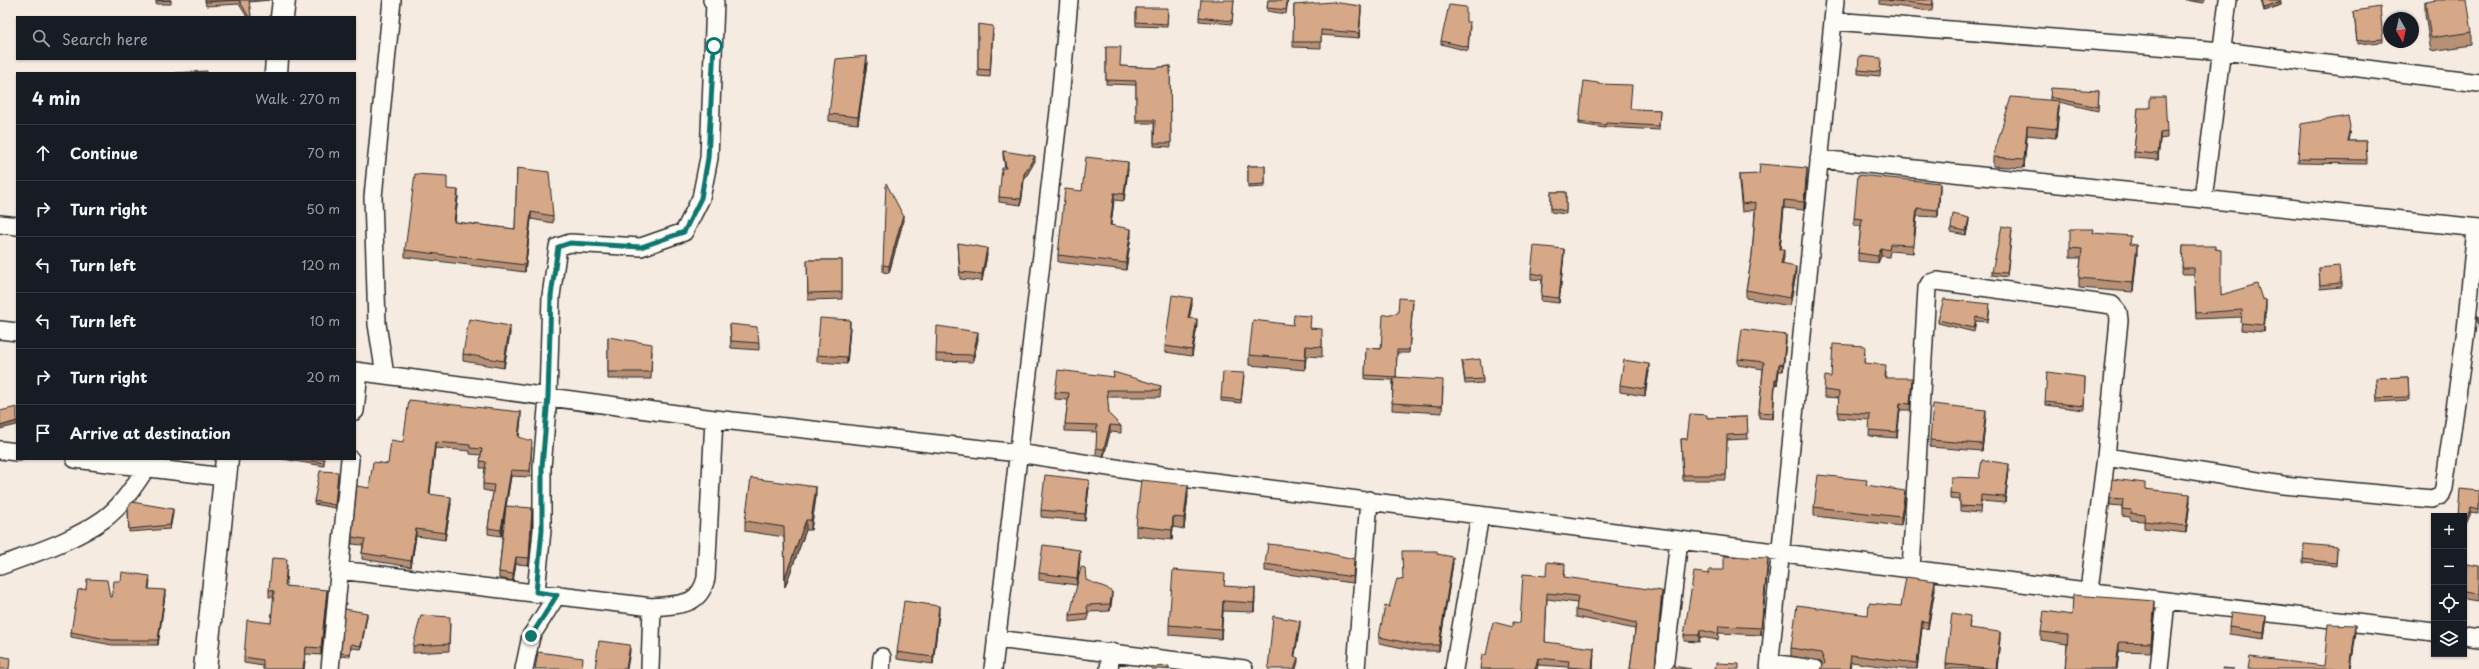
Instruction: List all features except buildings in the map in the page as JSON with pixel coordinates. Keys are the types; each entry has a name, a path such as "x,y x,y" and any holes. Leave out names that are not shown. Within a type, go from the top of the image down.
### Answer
{"street":[{"path":"282,16 284,0"},
{"path":"385,375 377,324 373,196 392,0"},
{"path":"536,592 542,530 542,467 548,397 551,296 558,247 570,243 641,247 684,232 701,198 709,142 715,2 712,0"},
{"path":"993,669 1059,110 1069,0"},
{"path":"1815,669 1769,666 1835,0"},
{"path":"2203,199 2223,50 2228,0"},
{"path":"1833,21 2223,50 2479,83"},
{"path":"276,72 277,60"},
{"path":"1819,159 2478,228 2466,330 2444,488 2441,495 2432,499 2283,485 2106,457"},
{"path":"0,224 16,226"},
{"path":"1911,569 1927,288 1930,283 1937,281 2112,305 2118,312 2119,320 2106,457 2089,590"},
{"path":"0,330 16,332"},
{"path":"356,392 357,372 385,375 714,419 1018,453 1167,476 2089,590 2166,601 2431,632"},
{"path":"339,570 536,592 652,607 688,602 696,599 703,590 706,578 714,419"},
{"path":"0,450 16,452"},
{"path":"84,460 147,467 226,468 205,669"},
{"path":"330,669 350,460"},
{"path":"0,566 79,534 105,519 128,496 147,467"},
{"path":"1356,669 1369,500"},
{"path":"1454,669 1480,515"},
{"path":"1664,669 1678,540"},
{"path":"524,669 531,636 557,595"},
{"path":"2159,669 2166,601"},
{"path":"650,669 652,607"},
{"path":"2467,636 2479,638"},
{"path":"996,639 1110,661 1244,669"}],"route":[{"path":"531,636 557,595 536,592 542,530 542,467 548,397 551,296 558,247 570,243 641,247 684,232 701,198 708,158 714,46"}]}
